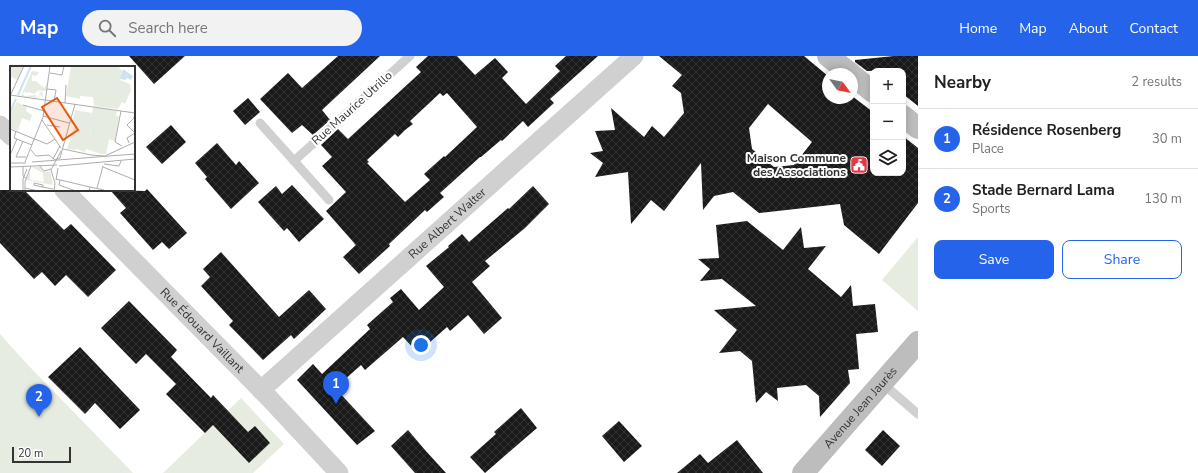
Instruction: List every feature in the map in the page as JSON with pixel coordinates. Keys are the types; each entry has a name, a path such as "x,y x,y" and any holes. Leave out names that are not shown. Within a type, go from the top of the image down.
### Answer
{"street":[{"name":"Rue Albert Walter","path":"261,390 634,56"},
{"path":"828,56 843,68"},
{"path":"858,80 870,90"},
{"path":"906,118 918,128"},
{"path":"0,125 10,135"},
{"name":"Rue Édouard Vaillant","path":"65,191 261,390 338,473"},
{"name":"Avenue Jean Jaurès","path":"803,473 918,342"}],"lane":[{"name":"Rue Maurice Utrillo","path":"294,161 410,56"},
{"path":"260,123 329,200"},
{"path":"882,383 918,414"}],"shaded area":[{"path":"918,237 918,311 882,280"},
{"path":"0,334 24,361 133,473 0,473"},
{"path":"241,398 284,444 253,473 163,473"}],"building":[{"path":"129,56 185,56 154,84"},
{"path":"338,56 380,56 322,110 330,120 313,135 302,125 292,133 260,99 288,73 302,88"},
{"path":"428,56 457,56 475,75 495,58 508,72 502,78 526,104 560,71 555,66 566,56 598,56 550,99 554,103 528,127 523,121 502,141 501,140 480,157 440,193 444,197 427,212 425,210 389,244 390,246 359,274 343,257 356,245 326,211 346,192 322,166 332,157 321,145 338,129 348,139 421,72 416,67","holes":["440,93 443,96 447,93 477,127 445,157 444,156 424,174 430,180 405,202 367,163 369,162 367,160 395,134 398,137 413,124 410,121"]},
{"path":"659,56 804,56 822,71 822,104 858,104 858,101 870,110 870,176 906,176 906,138 918,148 918,203 879,254 844,225 840,204 759,213 733,192 714,196 703,210 701,163 664,211 651,200 631,224 628,172 595,177 603,163 590,153 603,151 595,131 615,130 611,108 644,137 652,126 664,137 684,113 681,93 672,86 682,75","holes":["768,104 812,142 794,165 774,167 752,149 749,128"]},
{"path":"894,56 918,56 918,106 906,96 906,68 870,68 870,71 867,71 855,62 855,60"},
{"path":"248,98 260,112 245,125 233,111"},
{"path":"171,125 186,142 162,164 146,147"},
{"path":"217,143 236,165 239,161 259,183 231,209 205,179 207,177 195,163"},
{"path":"292,185 324,219 299,242 287,228 284,231 258,202 276,186 282,194"},
{"path":"533,186 549,204 525,228 485,261 490,266 472,282 502,318 484,334 468,315 450,331 447,327 429,343 427,340 416,351 403,337 365,370 361,365 335,388 375,431 357,445 297,380 313,364 322,374 370,329 367,325 393,302 390,298 401,289 419,310 444,287 426,266 462,234 469,242 508,208 509,209"},
{"path":"147,189 187,233 169,249 162,242 153,250 120,213 126,208 111,191 145,191"},
{"path":"0,190 25,191 64,230 71,224 116,270 88,297 66,275 55,286 42,272 34,279 0,243"},
{"path":"747,221 783,250 801,227 804,248 826,246 808,269 841,297 851,285 853,306 875,304 878,332 856,334 859,369 848,370 850,383 820,417 819,396 806,385 777,388 778,401 766,392 756,403 752,361 740,351 719,353 737,330 714,310 756,306 722,279 700,281 710,269 698,259 719,258 716,225"},
{"path":"221,252 279,317 309,290 326,309 294,339 291,335 263,360 229,325 233,321 201,286 210,277 203,269"},
{"path":"129,301 177,350 171,357 211,398 213,395 248,432 255,426 270,443 249,463 213,425 205,433 166,394 176,384 146,354 136,364 101,328"},
{"path":"80,347 140,410 120,429 95,403 85,414 48,377"},
{"path":"521,408 537,428 485,473 470,457 496,434 494,432"},
{"path":"619,421 642,446 624,462 602,436"},
{"path":"408,430 446,473 415,473 391,446"},
{"path":"883,430 900,446 882,466 865,450"},
{"path":"737,440 763,473 677,473 700,454 708,463"}],"place":[{"name":"Maison Commune des Associations","path":"859,165"},
{"name":"Résidence Rosenberg","path":"336,404"},
{"name":"Stade Bernard Lama","path":"39,417"}]}
